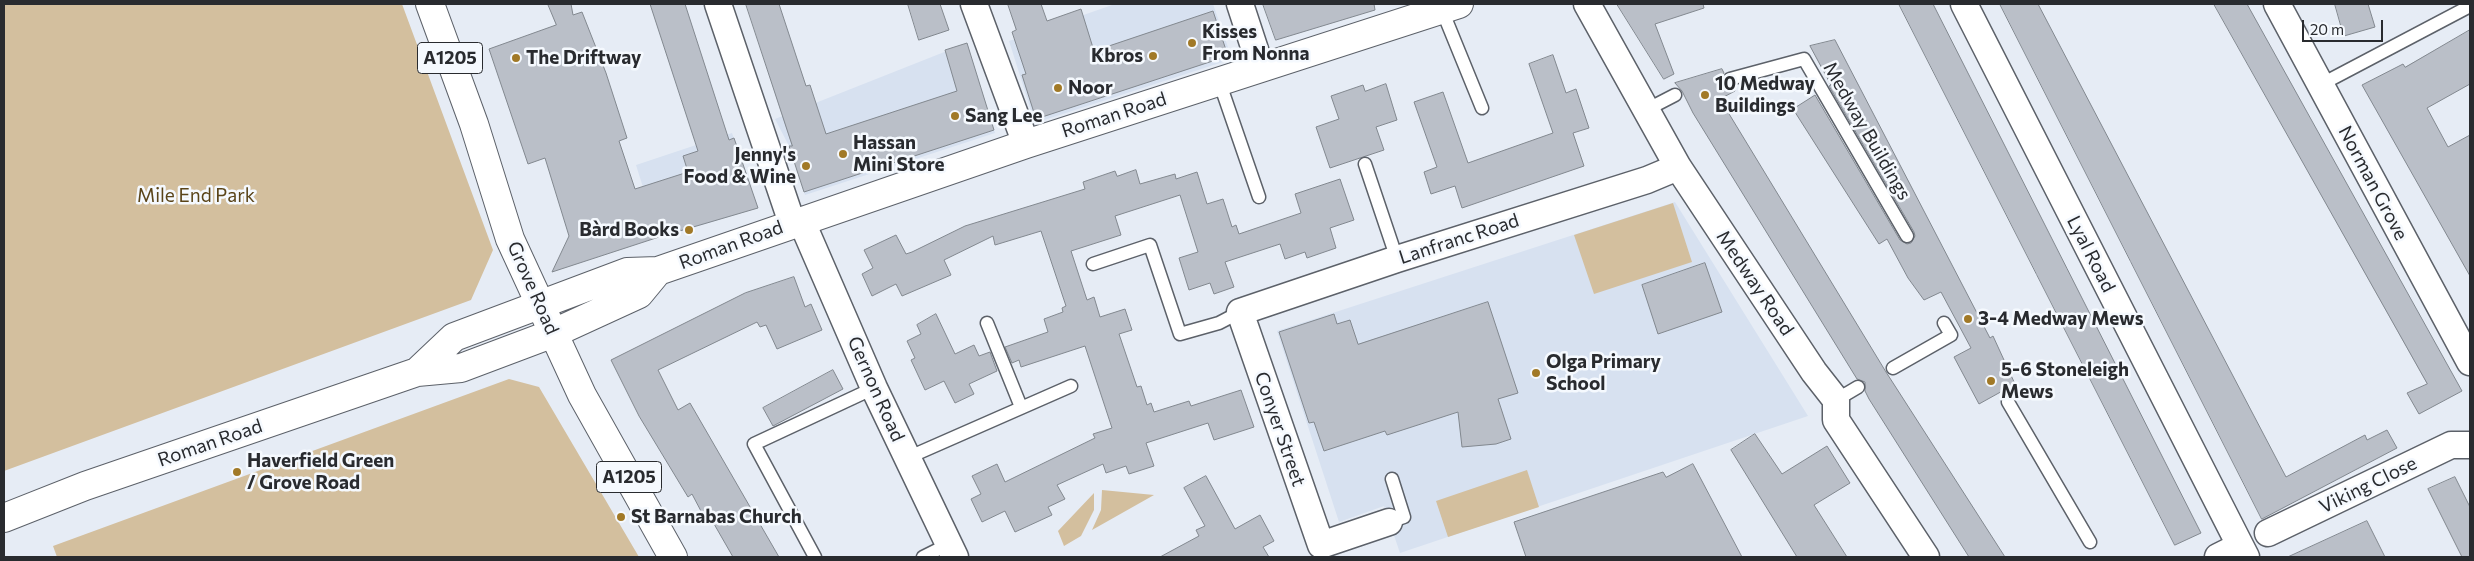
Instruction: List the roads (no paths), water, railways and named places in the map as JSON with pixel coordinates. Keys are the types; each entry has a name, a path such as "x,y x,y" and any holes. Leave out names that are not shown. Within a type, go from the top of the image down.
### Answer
{"main road":[{"name":"Grove Road","path":"430,4 474,124 510,239 582,395 673,557"},
{"name":"Roman Road","path":"417,372 454,337 627,272 658,271 796,221 1026,144 1451,7"},
{"name":"Roman Road","path":"4,518 60,496 417,372 462,368 554,333 639,294 658,271"}],"street":[{"name":"Gernon Road","path":"718,4 796,221 952,550"},
{"path":"974,4 1026,144"},
{"path":"1240,4 1261,68"},
{"name":"Medway Road","path":"1587,4 1678,167 1814,372 1836,400"},
{"name":"Lyal Road","path":"1964,4 2234,554"},
{"name":"Norman Grove","path":"2277,4 2470,362"},
{"name":"Lanfranc Road","path":"1240,312 1397,259 1647,180 1678,167"},
{"name":"Conyer Street","path":"1240,312 1321,545 1389,522"},
{"path":"1836,400 1836,420 1926,557"},
{"name":"Viking Close","path":"2268,533 2450,446 2470,445"}],"lane":[{"path":"2320,85 2470,6"},
{"path":"1451,7 1482,108"},
{"name":"Medway Buildings","path":"1730,79 1804,58 1907,236"},
{"path":"1219,81 1259,197"},
{"path":"1646,110 1675,95"},
{"path":"1366,164 1397,259"},
{"path":"1093,264 1150,245 1180,334 1219,323 1240,312"},
{"path":"987,323 1021,407"},
{"path":"1893,368 1951,335 1944,323"},
{"path":"907,458 1071,386"},
{"path":"1836,400 1858,387"},
{"path":"815,557 754,444 874,388"},
{"path":"2008,402 2090,542"},
{"path":"1389,522 1404,517 1392,479"},
{"path":"923,557 952,550"}],"place":[{"name":"Kisses From Nonna","path":"1192,43"},
{"name":"Kbros","path":"1153,56"},
{"name":"The Driftway","path":"516,58"},
{"name":"Noor","path":"1058,88"},
{"name":"10 Medway Buildings","path":"1705,95"},
{"name":"Sang Lee","path":"955,116"},
{"name":"Hassan Mini Store","path":"843,154"},
{"name":"Jenny's Food & Wine","path":"806,166"},
{"name":"Bàrd Books","path":"689,230"},
{"name":"3-4 Medway Mews","path":"1968,319"},
{"name":"Olga Primary School","path":"1536,373"},
{"name":"5-6 Stoneleigh Mews","path":"1991,381"},
{"name":"Haverfield Green / Grove Road","path":"237,472"},
{"name":"St Barnabas Church","path":"621,517"}],"park label":[{"name":"Mile End Park","path":"196,196"}]}
